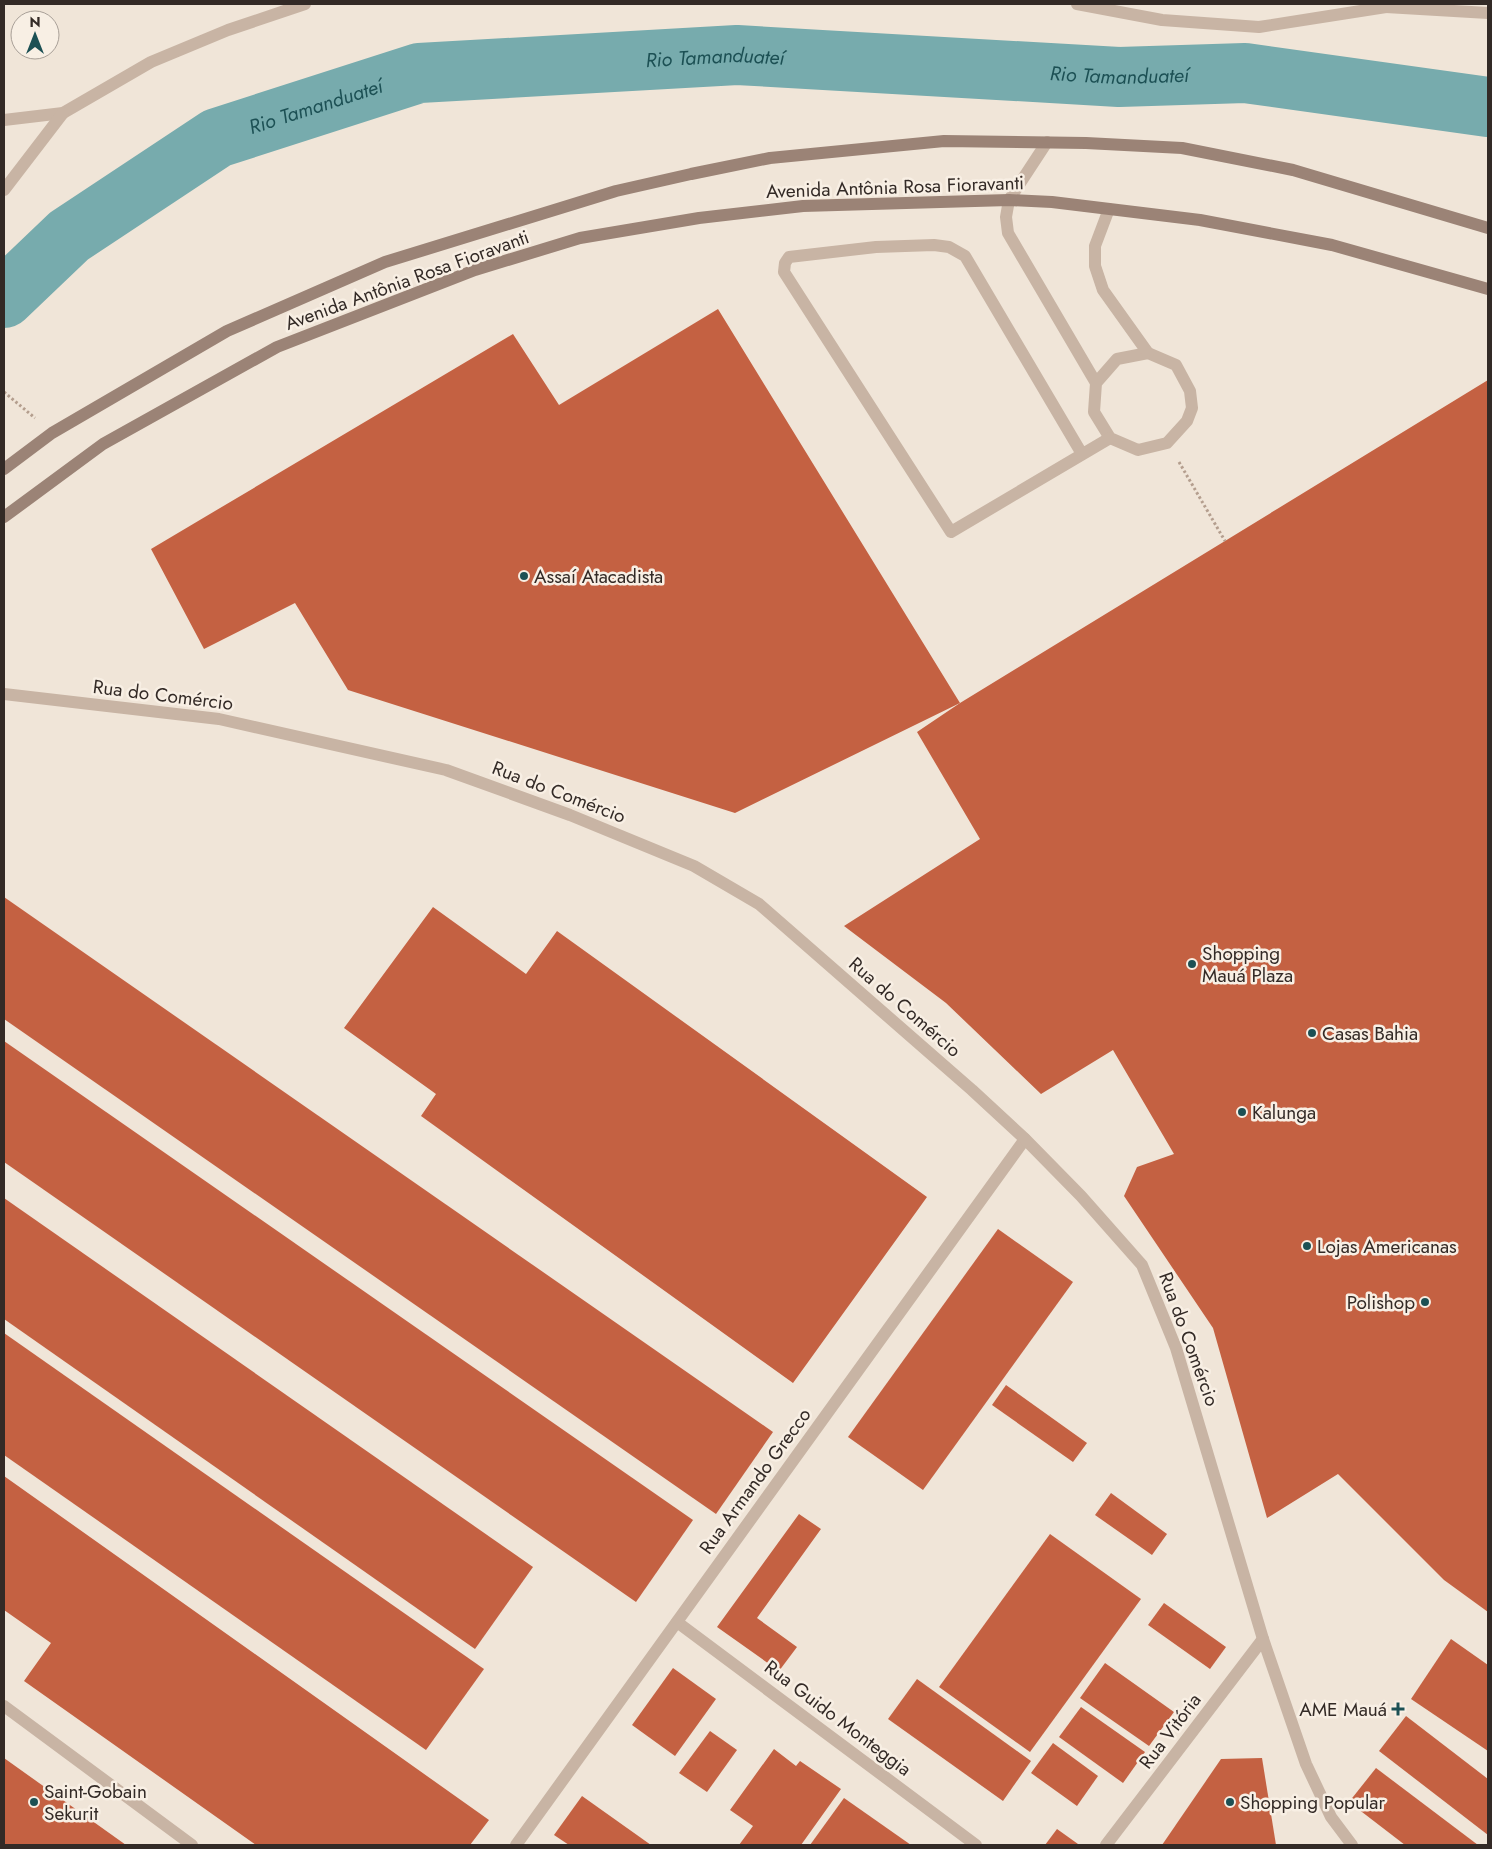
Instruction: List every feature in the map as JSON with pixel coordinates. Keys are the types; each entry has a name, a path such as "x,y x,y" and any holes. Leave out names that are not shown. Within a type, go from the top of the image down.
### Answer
{"main road":[{"name":"Avenida Antônia Rosa Fioravanti","path":"4,469 52,433 228,331 385,262 616,191 770,158 944,141 1047,142 1191,150 1293,170 1488,228"},
{"name":"Avenida Antônia Rosa Fioravanti","path":"4,517 103,444 277,347 475,270 580,238 699,218 803,206 1009,200 1052,202 1200,220 1332,245 1488,289"}],"street":[{"path":"4,120 62,112 151,62 228,30 305,4"},
{"path":"1077,4 1162,20 1259,28 1388,5 1488,13"},
{"path":"4,190 62,112"},
{"path":"1047,142 1009,200 1006,217 1008,233 1096,383 1094,412 1110,438 1138,450 1168,443 1187,421 1192,408 1190,391 1176,365 1148,352 1102,290 1095,266 1095,246 1109,209"},
{"path":"1082,454 966,256 950,247 934,245 876,247 789,257 785,263 784,272 950,532 1110,438"},
{"path":"1096,383 1117,359 1148,352"},
{"name":"Rua do Comércio","path":"4,694 219,719 446,770 570,815 694,866 759,904 972,1090 1025,1139 1081,1196 1142,1265 1176,1348 1263,1639 1306,1764 1331,1817 1352,1845"},
{"name":"Rua Armando Grecco","path":"516,1845 1025,1139"},
{"name":"Rua Guido Monteggia","path":"677,1622 976,1845"},
{"name":"Rua Vitória","path":"1106,1845 1263,1639"},
{"path":"4,1706 192,1845"}],"path":[{"path":"4,392 22,407"},
{"path":"1168,443 1225,541"}],"building":[{"name":"Assaí Atacadista","path":"718,309 960,703 735,813 348,690 295,603 204,649 151,549 513,334 559,405"},
{"name":"Shopping Mauá Plaza","path":"1488,380 1488,1612 1444,1580 1338,1474 1267,1518 1213,1328 1124,1196 1137,1167 1174,1154 1113,1050 1041,1094 946,1003 844,926 980,839 917,732 960,703"},
{"path":"4,897 773,1432 716,1514 4,1019"},
{"path":"433,907 526,974 557,931 927,1197 793,1383 421,1116 436,1094 344,1028"},
{"path":"4,1041 693,1520 636,1602 4,1162"},
{"path":"4,1198 533,1567 475,1649 4,1319"},
{"path":"998,1229 1073,1282 923,1490 848,1437"},
{"path":"4,1333 484,1669 426,1750 4,1455"},
{"path":"1006,1385 1087,1443 1073,1462 992,1405"},
{"path":"4,1476 489,1820 470,1845 256,1845 24,1681 51,1643 4,1610"},
{"path":"1111,1493 1167,1534 1152,1555 1095,1515"},
{"path":"799,1514 821,1529 757,1618 797,1647 779,1671 717,1627"},
{"path":"1050,1534 1141,1599 1030,1752 939,1687"},
{"path":"1164,1603 1226,1647 1210,1669 1148,1625"},
{"path":"1451,1639 1488,1665 1488,1751 1411,1699"},
{"path":"1105,1663 1174,1712 1149,1746 1080,1698"},
{"path":"673,1668 716,1699 675,1756 632,1725"},
{"path":"917,1679 1031,1761 1003,1801 888,1719"},
{"path":"1081,1707 1145,1752 1123,1783 1059,1737"},
{"path":"1406,1716 1488,1779 1488,1835 1379,1751"},
{"path":"710,1731 737,1750 707,1792 679,1773"},
{"path":"1053,1743 1098,1776 1077,1806 1031,1773"},
{"path":"774,1749 796,1766 800,1761 841,1789 801,1845 739,1845 753,1826 730,1810"},
{"name":"Saint-Gobain Sekurit","path":"4,1758 126,1845 4,1845"},
{"name":"Shopping Popular","path":"1262,1758 1276,1845 1162,1845 1221,1759"},
{"path":"1376,1768 1478,1845 1405,1845 1349,1802"},
{"path":"582,1796 651,1845 569,1845 554,1835"},
{"path":"844,1798 911,1845 810,1845"},
{"path":"1057,1829 1078,1844 1045,1845"}],"waterway":[{"name":"Rio Tamanduateí","path":"4,298 69,236 217,138 419,73 737,55 1119,77 1245,73 1488,107"}],"place":[{"name":"Assaí Atacadista","path":"524,576"},
{"name":"Shopping Mauá Plaza","path":"1192,964"},
{"name":"Casas Bahia","path":"1312,1033"},
{"name":"Kalunga","path":"1242,1112"},
{"name":"Lojas Americanas","path":"1307,1246"},
{"name":"Polishop","path":"1425,1302"},
{"name":"AME Mauá","path":"1398,1709"},
{"name":"Saint-Gobain Sekurit","path":"34,1802"},
{"name":"Shopping Popular","path":"1230,1802"}]}
